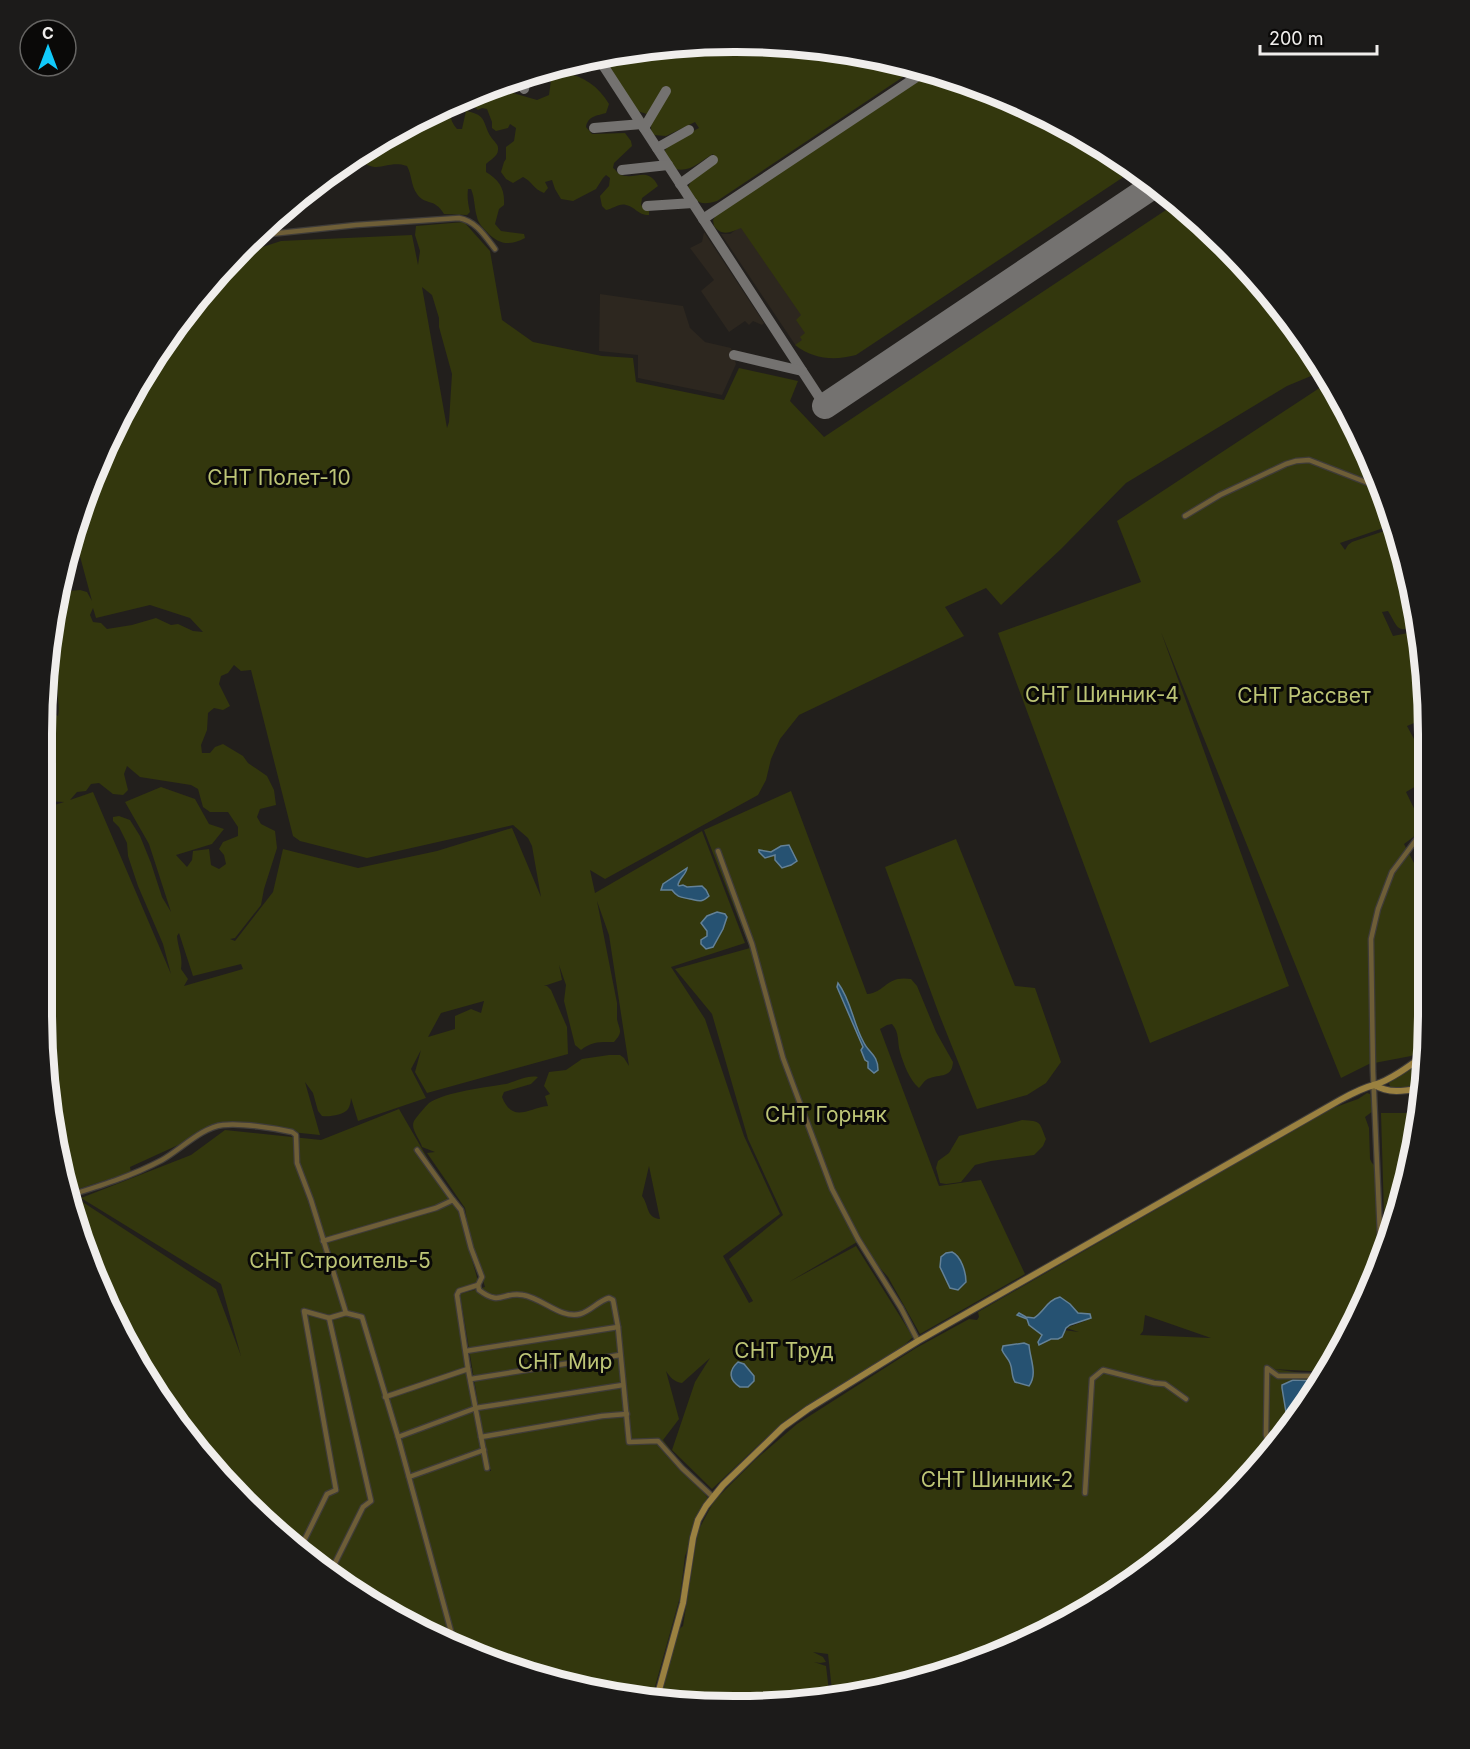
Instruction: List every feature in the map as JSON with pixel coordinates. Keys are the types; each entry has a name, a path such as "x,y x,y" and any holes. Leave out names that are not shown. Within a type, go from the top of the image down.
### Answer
{"street":[{"path":"276,231 459,218 473,223 495,249"},
{"path":"1185,516 1220,495 1286,464 1302,460 1309,460 1369,483"},
{"path":"1381,1233 1374,1085 1372,929 1392,872 1418,838"},
{"path":"718,851 752,944 783,1058 832,1189 858,1239 901,1308 918,1341"},
{"path":"658,1692 683,1603 695,1529 706,1506 756,1452 794,1418 918,1341 1340,1100 1364,1087 1374,1085 1416,1062"},
{"path":"1374,1085 1395,1092 1413,1089"},
{"path":"77,1193 133,1174 165,1158 214,1127 244,1126 285,1131 296,1135 297,1163 311,1200 346,1313"},
{"path":"417,1150 461,1210 471,1248 482,1277 478,1285 479,1290 486,1296 495,1299 522,1294 550,1305 555,1310 571,1314 581,1314 602,1300 609,1298 613,1300 618,1326 629,1442 657,1441 713,1497"},
{"path":"323,1241 426,1211 453,1200"},
{"path":"478,1285 459,1291 457,1295 468,1369 487,1468"},
{"path":"304,1542 327,1494 336,1490 304,1311 329,1318 346,1313 362,1317 398,1437 451,1634"},
{"path":"329,1318 371,1501 363,1507 334,1565"},
{"path":"466,1351 618,1326"},
{"path":"471,1379 620,1355"},
{"path":"1267,1440 1267,1368 1278,1376 1313,1376"},
{"path":"385,1397 468,1369"},
{"path":"1085,1493 1092,1379 1103,1370 1165,1384 1186,1400"},
{"path":"398,1437 476,1408 623,1385"},
{"path":"481,1437 602,1416 627,1414"},
{"path":"409,1477 484,1450"}],"shaded area":[{"path":"741,226 802,315 806,333 804,341 796,346 721,234 730,234"},
{"path":"704,232 764,323 762,325 753,321 749,325 745,321 729,332 701,291 714,280 690,248 702,242"},
{"path":"600,294 683,306 690,328 705,342 731,348 736,364 722,395 638,378 638,355 599,351"}],"green space":[{"path":"735,52 824,58 906,75 717,201 706,203 696,200 688,187 697,175 717,161 713,154 695,166 680,170 675,169 664,152 670,143 699,128 695,122 666,136 653,135 651,129 656,112 671,90 664,86 647,114 637,111 607,65 646,58"},
{"path":"567,74 578,77 590,83 609,104 606,113 591,119 586,127 592,134 625,133 631,141 632,146 614,163 613,168 621,175 646,175 654,180 658,186 642,198 641,205 649,211 649,215 623,205 606,210 602,206 600,196 609,186 610,178 606,175 596,189 573,201 561,199 552,180 545,182 548,188 544,193 537,190 523,177 513,183 506,179 501,172 506,159 506,147 514,141 516,128 510,124 508,128 496,131 492,128 487,109 478,110 472,105 512,91 513,93 537,100 549,95 551,80"},
{"path":"920,78 996,104 1037,123 1076,144 1125,176 856,355 840,358 816,356 795,345 802,340 800,337 805,333 796,320 801,315 741,228 724,233 714,226 713,220 717,214"},
{"path":"466,111 478,115 498,148 494,158 486,164 486,172 500,185 504,199 504,205 499,209 495,224 501,231 524,234 525,238 505,243 491,236 478,221 471,189 468,189 470,212 467,215 444,214 437,205 420,198 407,166 399,164 370,166 364,163 433,123 451,115 453,124 457,129 462,129"},
{"path":"1168,209 1218,252 1248,285 1276,320 1314,375 1287,386 1126,483 1061,549 1001,605 986,588 945,607 964,636 799,715 780,739 771,759 766,780 758,795 605,879 590,870 595,893 702,831 745,943 671,967 705,1019 744,1136 780,1214 723,1256 749,1303 753,1301 729,1259 783,1215 748,1139 712,1014 675,969 750,948 704,830 791,791 867,994 873,993 896,979 911,979 917,986 936,1032 953,1062 947,1074 926,1080 919,1088 905,1067 895,1027 892,1024 880,1029 939,1186 981,1180 1025,1274 920,1334 888,1277 857,1242 789,1282 856,1246 913,1337 898,1351 794,1414 712,1489 672,1450 695,1382 710,1358 682,1383 672,1379 666,1371 679,1419 663,1440 708,1498 685,1556 680,1597 654,1692 646,1691 558,1673 474,1645 394,1605 356,1581 285,1527 252,1497 222,1464 168,1393 144,1355 104,1275 79,1199 216,1289 241,1356 221,1284 81,1198 191,1155 225,1130 321,1140 399,1109 458,1211 478,1281 456,1292 465,1363 486,1471 491,1471 460,1294 485,1287 469,1233 465,1208 427,1153 435,1152 422,1147 413,1124 429,1103 455,1093 538,1077 531,1084 504,1092 502,1097 506,1105 511,1110 522,1112 548,1106 545,1096 550,1094 544,1086 549,1072 566,1070 582,1059 609,1055 620,1055 629,1066 609,935 597,901 617,1003 620,1033 614,1042 601,1042 581,1050 575,1045 564,1001 566,985 559,965 562,980 544,986 551,990 567,1027 568,1054 427,1093 415,1072 421,1050 411,1069 426,1098 358,1121 351,1098 349,1106 343,1113 322,1116 318,1111 313,1093 305,1082 320,1135 222,1125 130,1167 131,1172 76,1190 58,1103 52,1014 52,806 64,802 52,801 53,713 58,716 59,710 58,690 54,689 57,653 60,648 58,646 68,591 87,592 92,601 78,550 104,474 123,433 168,356 222,285 255,250 281,241 412,235 418,265 420,251 415,235 416,226 464,222 490,251 502,320 533,342 602,356 633,358 636,382 724,400 739,368 798,381 790,401 824,437","holes":["422,287 432,295 452,374 447,428","150,605 190,618 203,632 193,631 178,624 171,625 156,618 107,629 101,623 93,622 90,615 93,608 96,618","234,665 241,671 251,670 293,836 300,841 367,858 513,825 528,838 532,846 541,897 512,828 437,851 358,868 283,849 273,892 235,941 230,939 235,938 261,905 277,848 275,831 261,824 257,817 260,809 276,805 274,790 267,776 248,763 243,756 223,744 215,747 210,753 202,753 201,745 207,730 208,713 214,708 223,710 230,706 219,684 221,676 228,673","127,766 140,777 191,785 198,789 203,807 210,812 228,812 238,827 238,836 223,842 219,849 224,855 226,864 219,869 211,865 209,849 193,851 192,860 187,867 176,855 212,844 224,829 209,824 195,799 161,787 125,802 149,844 171,912 162,897 140,836 130,820 119,816 113,817 113,821 119,827 127,843 128,856 138,886 163,944 171,974 93,792 70,800 77,792 86,791 91,784 99,783 113,794 123,795 128,790 124,774","179,933 193,976 241,964 243,969 184,986 188,979 181,969 177,936","484,1001 481,1013 471,1009 455,1016 455,1029 428,1037 441,1013","649,1166 660,1219 650,1214 642,1196"]},
{"name":"СНТ Рассвет","path":"1321,387 1330,401 1366,474 1385,528 1340,543 1345,550 1352,542 1386,531 1394,558 1409,628 1399,628 1388,611 1382,612 1393,636 1410,633 1412,646 1417,722 1407,726 1418,746 1418,785 1406,792 1418,817 1418,834 1404,844 1414,863 1418,861 1418,1014 1416,1052 1411,1056 1369,1064 1341,1078 1161,632 1289,986 1150,1043 998,633 1141,582 1117,521"},
{"path":"956,839 1015,986 1035,988 1061,1062 1046,1083 1027,1095 977,1109 885,867"},
{"path":"1416,1064 1414,1086 1395,1089 1391,1088 1390,1081"},
{"name":"СНТ Шинник-2","path":"1367,1093 1370,1094 1373,1111 1365,1117 1369,1128 1370,1159 1375,1166 1377,1243 1347,1316 1316,1371 1273,1369 1314,1375 1302,1393 1248,1464 1218,1497 1185,1527 1114,1581 1076,1605 996,1645 954,1660 912,1673 832,1690 828,1654 813,1652 823,1657 826,1662 814,1662 826,1666 829,1690 780,1695 735,1696 661,1692 678,1630 683,1626 698,1531 714,1501 756,1459 797,1424 916,1348 969,1319 977,1320 978,1312 1333,1108 1358,1099","holes":["1050,1301 1070,1304 1078,1313 1090,1314 1085,1321 1066,1328 1079,1332 1031,1326 1026,1317 1037,1316","1145,1315 1211,1338 1140,1335 1143,1331"]},
{"path":"1381,1113 1410,1113 1394,1191 1384,1223"},
{"path":"1022,1120 1039,1123 1046,1139 1034,1155 975,1165 961,1182 940,1183 936,1168 938,1161 949,1153 959,1136"}],"water":[{"path":"789,845 797,861 782,868 775,860 775,855 765,858 759,852 759,850 771,852 781,846"},
{"path":"687,868 678,885 702,886 709,896 702,901 682,897 672,890 661,890 663,884"},
{"path":"717,912 727,917 713,947 706,949 701,944 701,940 707,936 707,931 701,923 707,916"},
{"path":"838,983 865,1045 875,1057 878,1070 874,1073 868,1068 868,1062 861,1050 863,1047 837,987"},
{"path":"952,1252 960,1261 966,1278 966,1282 958,1290 950,1288 940,1267 941,1257"},
{"path":"1060,1297 1078,1313 1090,1314 1091,1318 1070,1325 1062,1337 1039,1345 1038,1342 1042,1335 1029,1325 1027,1319 1017,1315 1019,1313 1034,1318 1052,1301"},
{"path":"1024,1343 1029,1345 1033,1366 1032,1381 1029,1386 1015,1382 1010,1363 1002,1350 1003,1346"},
{"path":"738,1362 744,1364 754,1376 754,1381 748,1387 740,1387 732,1378 731,1372"},
{"path":"1293,1380 1310,1381 1288,1412 1286,1412 1282,1385"}],"taxiway":[{"path":"603,66 825,406"},
{"path":"703,219 916,77"},
{"path":"644,128 666,91"},
{"path":"594,128 642,124"},
{"path":"657,148 689,130"},
{"path":"680,184 713,160"},
{"path":"622,170 668,165"},
{"path":"647,206 693,203"},
{"path":"734,355 802,371"}],"runway":[{"path":"825,406 1146,191"}],"park label":[{"name":"СНТ Полет-10","path":"279,478"},
{"name":"СНТ Шинник-4","path":"1102,695"},
{"name":"СНТ Горняк","path":"826,1115"},
{"name":"СНТ Строитель-5","path":"340,1261"},
{"name":"СНТ Труд","path":"784,1351"},
{"name":"СНТ Мир","path":"565,1362"}]}
